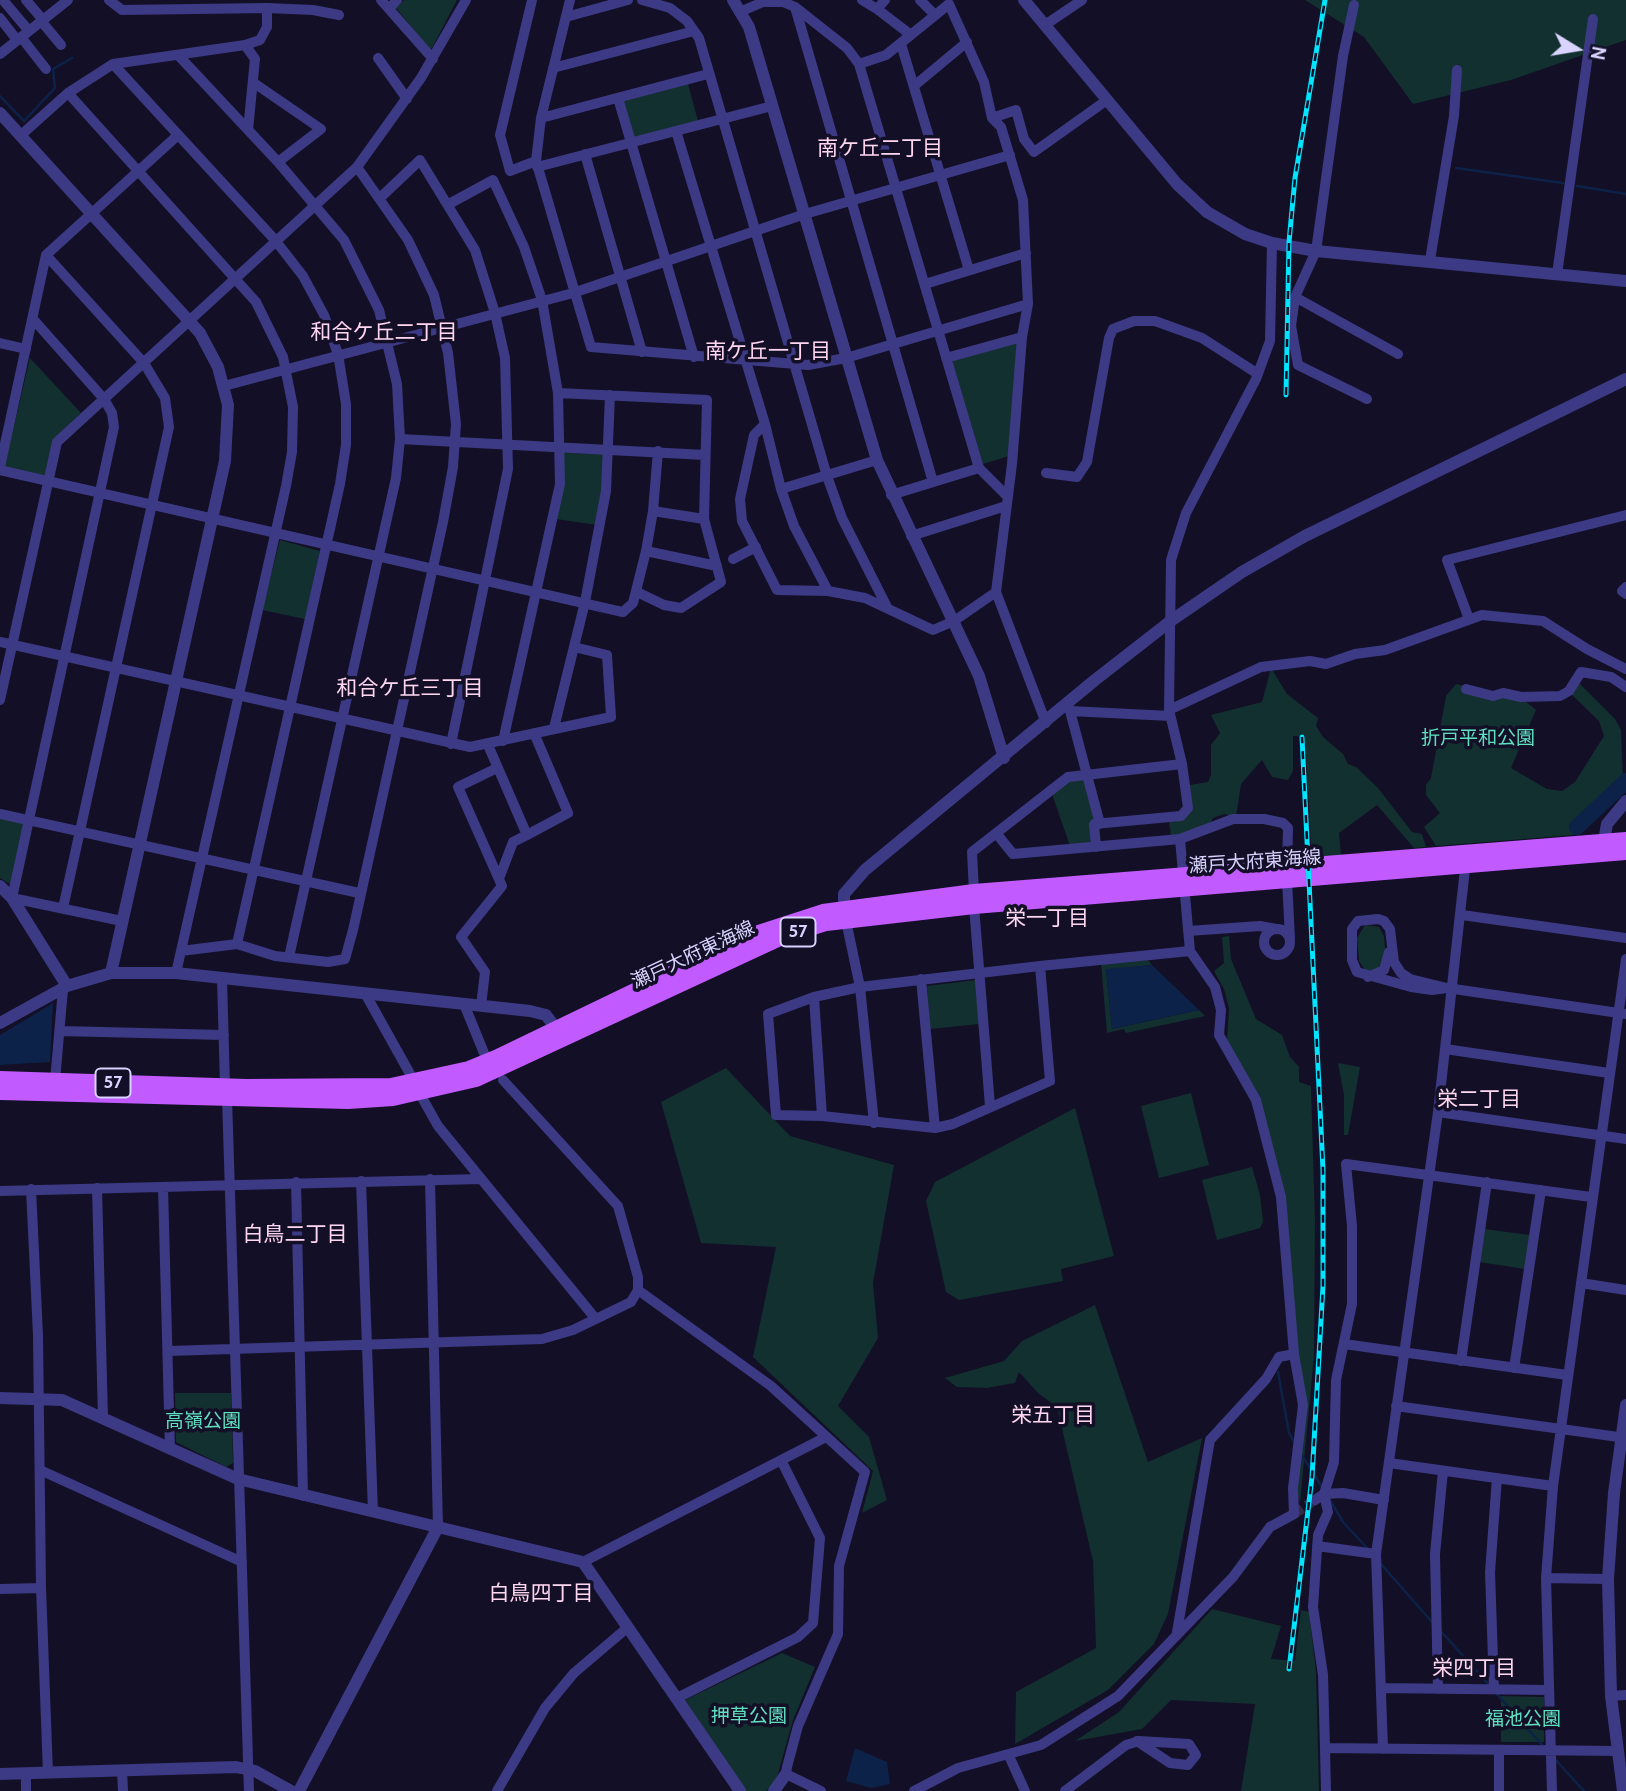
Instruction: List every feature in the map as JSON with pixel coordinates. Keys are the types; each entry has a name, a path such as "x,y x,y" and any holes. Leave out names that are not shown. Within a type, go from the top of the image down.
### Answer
{"main road":[{"name":"瀬戸大府東海線","path":"1466,859 1626,840"},
{"name":"瀬戸大府東海線","path":"0,1092 226,1092 417,1087 560,1035 749,936 845,914 974,899 1466,859 1626,852"},
{"name":"瀬戸大府東海線","path":"0,1080 226,1092"}],"street":[{"path":"3,0 46,69"},
{"path":"26,0 61,45"},
{"path":"0,54 68,0"},
{"path":"109,0 122,10 267,8 313,10 339,15"},
{"path":"381,0 433,59"},
{"path":"389,9 397,0"},
{"path":"0,699 57,442 357,167 407,99 466,0"},
{"path":"532,0 500,135 510,171 772,106"},
{"path":"570,0 541,118 537,164 591,347 694,357 818,364 1028,304"},
{"path":"566,17 628,0"},
{"path":"642,0 673,4 694,31 827,476 842,518 887,607"},
{"path":"733,0 742,11 772,106 877,460 891,495 979,676 1004,758"},
{"path":"862,0 911,35"},
{"path":"877,9 885,0"},
{"path":"920,0 934,15"},
{"path":"1024,0 1177,184 1207,212 1245,234 1272,243 1316,251 1626,281"},
{"path":"1045,24 1082,0"},
{"path":"742,11 763,2 783,2 795,7 847,48 859,64 979,468 1007,502"},
{"path":"859,64 874,61 901,44 949,4 984,82 992,118 1001,127 1023,200 1028,304 1022,337 996,593 1046,723"},
{"path":"1354,5 1342,68 1316,251 1295,297 1291,326 1298,365 1367,399"},
{"path":"795,7 933,482"},
{"path":"20,136 68,93 113,64 245,46 260,40 267,27 267,8"},
{"path":"0,18 23,36"},
{"path":"1557,274 1593,19"},
{"path":"553,68 694,31"},
{"path":"914,86 967,42"},
{"path":"901,44 969,270"},
{"path":"245,46 255,60 248,130"},
{"path":"177,55 278,162 350,251 372,293 389,341 397,384 400,439 396,478 289,957"},
{"path":"378,58 407,99"},
{"path":"113,64 275,240 314,296 338,354 346,404 346,445 237,944"},
{"path":"1430,260 1454,116 1457,70"},
{"path":"541,118 708,74"},
{"path":"254,83 321,129 278,162"},
{"path":"68,93 236,276 267,320 286,370 293,407 293,439 275,533 176,973"},
{"path":"618,98 694,357"},
{"path":"992,118 1016,110 1024,139 1034,152 1107,100"},
{"path":"0,113 190,320 212,352 224,386 229,442 111,973"},
{"path":"676,131 794,526 828,592"},
{"path":"178,135 47,256 0,469 623,612 629,610 636,592 646,551 653,511 658,451"},
{"path":"585,154 642,352"},
{"path":"224,386 573,293 805,214 1010,155"},
{"path":"381,197 420,160 475,250 495,313 505,358 508,444 504,495 451,744"},
{"path":"181,951 237,944 289,957 328,961 345,959 397,731 433,568 455,441 454,403 434,295 408,240 381,197 357,167"},
{"path":"449,204 493,180 524,247 542,300 558,393 557,447 560,484 503,741"},
{"path":"1096,847 1094,824 1181,816 1188,808 1182,764 1169,713 1172,620 1169,585 1177,534 1258,374 1270,341 1272,243"},
{"path":"925,284 1026,253"},
{"path":"47,256 144,363 165,398 169,427 63,908"},
{"path":"1295,297 1398,354"},
{"path":"12,898 114,427 112,413 104,399 33,320"},
{"path":"1046,473 1077,477 1087,462 1113,329 1134,321 1155,321 1202,338 1258,374"},
{"path":"946,358 1022,337"},
{"path":"0,344 26,349"},
{"path":"874,1124 860,987 845,914 844,894 865,870 1069,707 1172,620 1242,572 1305,536 1626,379"},
{"path":"558,393 707,400 704,519 720,582 681,608 664,605 636,592"},
{"path":"554,728 584,602 606,491 610,395"},
{"path":"765,424 754,435 740,499 742,521 776,590 828,592 866,598 933,630 954,621 996,593"},
{"path":"400,439 705,455"},
{"path":"782,489 877,460"},
{"path":"891,495 979,468"},
{"path":"911,536 1007,502"},
{"path":"653,511 704,519"},
{"path":"1469,619 1447,560 1626,515"},
{"path":"733,559 756,547"},
{"path":"646,551 717,566"},
{"path":"1626,587 1622,591 1626,594"},
{"path":"1069,707 1169,713 1261,667 1310,661 1326,664 1355,654 1406,643 1482,615 1543,621 1587,649 1626,669"},
{"path":"0,642 451,744 488,745 611,717 607,655 574,647"},
{"path":"1611,677 1626,669"},
{"path":"1466,689 1493,696 1503,693 1521,697 1560,696 1569,691 1581,672 1611,677 1626,687"},
{"path":"1069,707 1100,824"},
{"path":"500,876 513,842 568,813 534,733"},
{"path":"488,745 527,835"},
{"path":"990,1106 972,852 1068,777 1086,772 1182,764"},
{"path":"481,1006 485,972 461,937 502,886 500,876 458,787 497,768"},
{"path":"1604,841 1607,824 1626,801"},
{"path":"0,814 359,893"},
{"path":"996,833 1013,854 1180,839 1233,819 1283,823 1288,828 1290,941 1285,951 1270,953 1265,939 1276,929"},
{"path":"914,1791 957,1768 1009,1756 1041,1745 1118,1696 1233,1577 1270,1527 1294,1514 1293,1488 1303,1405 1294,1354 1282,1197 1256,1100 1219,1035 1221,1010 1215,986 1190,951 1180,839"},
{"path":"1383,1749 1376,1554 1430,1175 1450,988 1462,915 1466,859"},
{"path":"0,886 12,898 65,988 55,1082"},
{"path":"12,898 122,921"},
{"path":"1462,915 1626,938"},
{"path":"1450,988 1432,990 1368,977 1357,972 1353,965 1353,926 1361,920 1382,919 1388,925 1394,962 1403,976 1450,988 1622,1014"},
{"path":"1188,932 1260,926 1284,931 1290,941"},
{"path":"1368,977 1379,974 1387,965 1392,941"},
{"path":"1040,966 1050,1081 953,1124 935,1128 874,1124 822,1116 776,1115 768,1014 814,997 860,987 981,975 1040,966 1190,951"},
{"path":"1552,1791 1546,1578 1553,1486 1609,1073 1622,1014 1626,959"},
{"path":"0,1023 65,988 111,973 176,973 546,1015 560,1035"},
{"path":"222,979 248,1791"},
{"path":"921,979 935,1128"},
{"path":"366,995 438,1126 595,1318"},
{"path":"814,997 822,1116"},
{"path":"464,1004 484,1053"},
{"path":"60,1031 224,1035"},
{"path":"1445,1049 1609,1073"},
{"path":"503,1080 618,1206 638,1290 771,1385 860,1465 864,1478 839,1566 838,1634 798,1726 786,1774 774,1791"},
{"path":"1438,1112 1626,1139"},
{"path":"1319,1497 1334,1462 1336,1380 1353,1278 1352,1226 1345,1166 1349,1163 1591,1197"},
{"path":"299,1791 438,1527 429,1179"},
{"path":"0,1191 481,1179"},
{"path":"362,1181 373,1512"},
{"path":"296,1182 303,1496"},
{"path":"1461,1361 1487,1182"},
{"path":"163,1187 170,1449"},
{"path":"97,1188 103,1418"},
{"path":"31,1189 38,1335 41,1588 48,1773"},
{"path":"1514,1368 1541,1190"},
{"path":"1581,1283 1626,1290"},
{"path":"169,1351 542,1339 564,1333 631,1302 638,1290"},
{"path":"1344,1344 1567,1375"},
{"path":"1177,1632 1210,1440 1266,1379 1279,1357 1294,1354"},
{"path":"0,1398 62,1399 238,1479 583,1562 826,1437"},
{"path":"1623,1791 1622,1751 1611,1696 1608,1579 1620,1494 1626,1405"},
{"path":"1396,1406 1623,1438"},
{"path":"677,1698 798,1637 813,1623 820,1538 781,1460"},
{"path":"1389,1462 1553,1486"},
{"path":"40,1470 242,1562"},
{"path":"1438,1689 1435,1554 1443,1471"},
{"path":"1494,1689 1490,1572 1497,1478"},
{"path":"1319,1497 1342,1493 1384,1500"},
{"path":"1319,1497 1328,1513 1317,1546 1313,1607 1323,1675 1326,1791"},
{"path":"1317,1546 1376,1554"},
{"path":"583,1562 740,1791"},
{"path":"1546,1578 1608,1579"},
{"path":"0,1589 41,1588"},
{"path":"497,1791 545,1708 574,1673 627,1629"},
{"path":"1381,1688 1549,1690"},
{"path":"1611,1696 1626,1695"},
{"path":"1065,1791 1126,1745 1137,1741 1189,1744 1196,1755 1188,1765 1170,1763 1137,1741"},
{"path":"1325,1748 1622,1751"},
{"path":"1499,1750 1499,1791"},
{"path":"1009,1756 1025,1791"},
{"path":"0,1774 248,1769 292,1791"},
{"path":"122,1771 123,1791"},
{"path":"26,1774 26,1791"},
{"path":"786,1774 821,1791"}],"green space":[{"path":"404,0 457,0 432,48 429,49 396,8"},
{"path":"1305,0 1626,0 1626,40 1511,80 1413,104 1364,37"},
{"path":"688,84 698,121 634,138 623,99"},
{"path":"1019,341 1009,456 983,464 952,360"},
{"path":"30,358 81,413 53,439 45,476 4,468"},
{"path":"564,453 603,454 603,489 597,525 556,519"},
{"path":"280,540 320,551 305,619 262,610"},
{"path":"1271,668 1287,694 1318,718 1316,726 1323,737 1343,754 1348,764 1356,767 1378,788 1412,832 1422,834 1426,847 1414,848 1377,805 1339,833 1341,855 1312,857 1305,736 1293,736 1293,771 1288,780 1272,777 1262,760 1241,784 1236,817 1224,814 1213,818 1210,825 1171,837 1169,822 1183,820 1191,812 1190,785 1208,782 1211,775 1211,745 1220,733 1211,715 1262,702"},
{"name":"折戸平和公園","path":"1578,682 1615,719 1621,730 1623,780 1574,825 1578,830 1597,813 1599,817 1584,831 1573,835 1436,846 1424,827 1440,813 1426,795 1426,785 1431,778 1446,696 1456,684 1525,701 1536,710 1511,768 1547,789 1562,791 1575,782 1604,736 1599,721 1571,694"},
{"path":"1086,777 1097,820 1089,821 1091,840 1088,844 1070,846 1052,794 1069,781"},
{"path":"0,815 29,821 13,886 0,878"},
{"path":"1365,925 1379,927 1384,936 1386,959 1374,972 1365,970 1359,961 1357,938"},
{"path":"1229,936 1231,959 1256,1019 1282,1035 1290,1057 1299,1067 1299,1082 1311,1086 1315,1221 1314,1356 1300,1503 1295,1487 1306,1405 1297,1355 1284,1195 1260,1103 1227,1043 1229,1008 1224,989 1214,971 1224,963 1222,937"},
{"path":"1148,960 1152,965 1106,970 1112,1029 1199,1010 1205,1016 1126,1033 1124,1029 1107,1033 1101,963"},
{"path":"976,980 980,1024 930,1029 927,986"},
{"path":"1338,1063 1360,1067 1348,1135 1344,1135 1344,1095"},
{"path":"726,1068 790,1136 894,1165 873,1283 878,1338 838,1406 869,1437 887,1500 862,1513 873,1471 753,1357 776,1247 701,1243 661,1102"},
{"path":"1191,1093 1209,1165 1159,1178 1141,1106"},
{"path":"1075,1108 1114,1256 1061,1269 1063,1281 959,1300 946,1292 926,1201 935,1182"},
{"path":"1252,1167 1260,1195 1263,1222 1260,1228 1217,1240 1202,1180"},
{"path":"1484,1229 1530,1235 1525,1269 1479,1262"},
{"path":"1095,1305 1148,1462 1202,1438 1168,1614 1154,1644 1108,1690 1015,1744 1016,1692 1096,1648 1093,1561 1057,1407 1038,1393 1019,1372 1015,1383 987,1388 957,1387 945,1378 1004,1361 1022,1341"},
{"name":"高嶺公園","path":"175,1393 231,1393 233,1463 226,1467 176,1442"},
{"path":"1212,1609 1281,1626 1271,1659 1295,1661 1301,1610 1309,1612 1316,1672 1319,1791 1241,1791 1255,1704 1171,1700 1142,1729 1075,1741 1119,1712"},
{"name":"押草公園","path":"782,1653 815,1667 793,1720 776,1781 766,1791 745,1791 685,1700"},
{"name":"福池公園","path":"1501,1696 1544,1697 1544,1742 1501,1742"}],"water":[{"path":"1152,965 1199,1010 1112,1029 1106,969"},
{"path":"53,1003 50,1062 0,1065 0,1035"},
{"path":"855,1748 887,1762 890,1784 871,1788 846,1781"}],"waterway":[{"path":"0,96 24,121 55,88 53,69 72,58"},
{"path":"1456,168 1563,183"},
{"path":"1577,186 1626,194"},
{"path":"1577,827 1626,781"},
{"path":"1278,1372 1289,1433 1294,1442"},
{"path":"1301,1454 1322,1487"},
{"path":"1329,1498 1343,1522 1367,1548"},
{"path":"1381,1564 1432,1622"},
{"path":"1439,1629 1491,1687"},
{"path":"1495,1692 1544,1747"},
{"path":"1553,1757 1584,1791"}],"tunnel":[{"path":"1294,1514 1315,1500"}],"railway":[{"path":"1286,395 1289,242 1295,178 1325,0"},
{"path":"1289,1669 1312,1477 1323,1286 1323,1170 1302,737"}],"district":[{"name":"南ケ丘二丁目","path":"880,149"},
{"name":"和合ケ丘二丁目","path":"384,333"},
{"name":"南ケ丘一丁目","path":"768,352"},
{"name":"和合ケ丘三丁目","path":"410,689"},
{"name":"栄一丁目","path":"1047,919"},
{"name":"栄二丁目","path":"1479,1100"},
{"name":"白鳥二丁目","path":"295,1235"},
{"name":"栄五丁目","path":"1053,1416"},
{"name":"白鳥四丁目","path":"541,1594"},
{"name":"栄四丁目","path":"1474,1669"}]}
